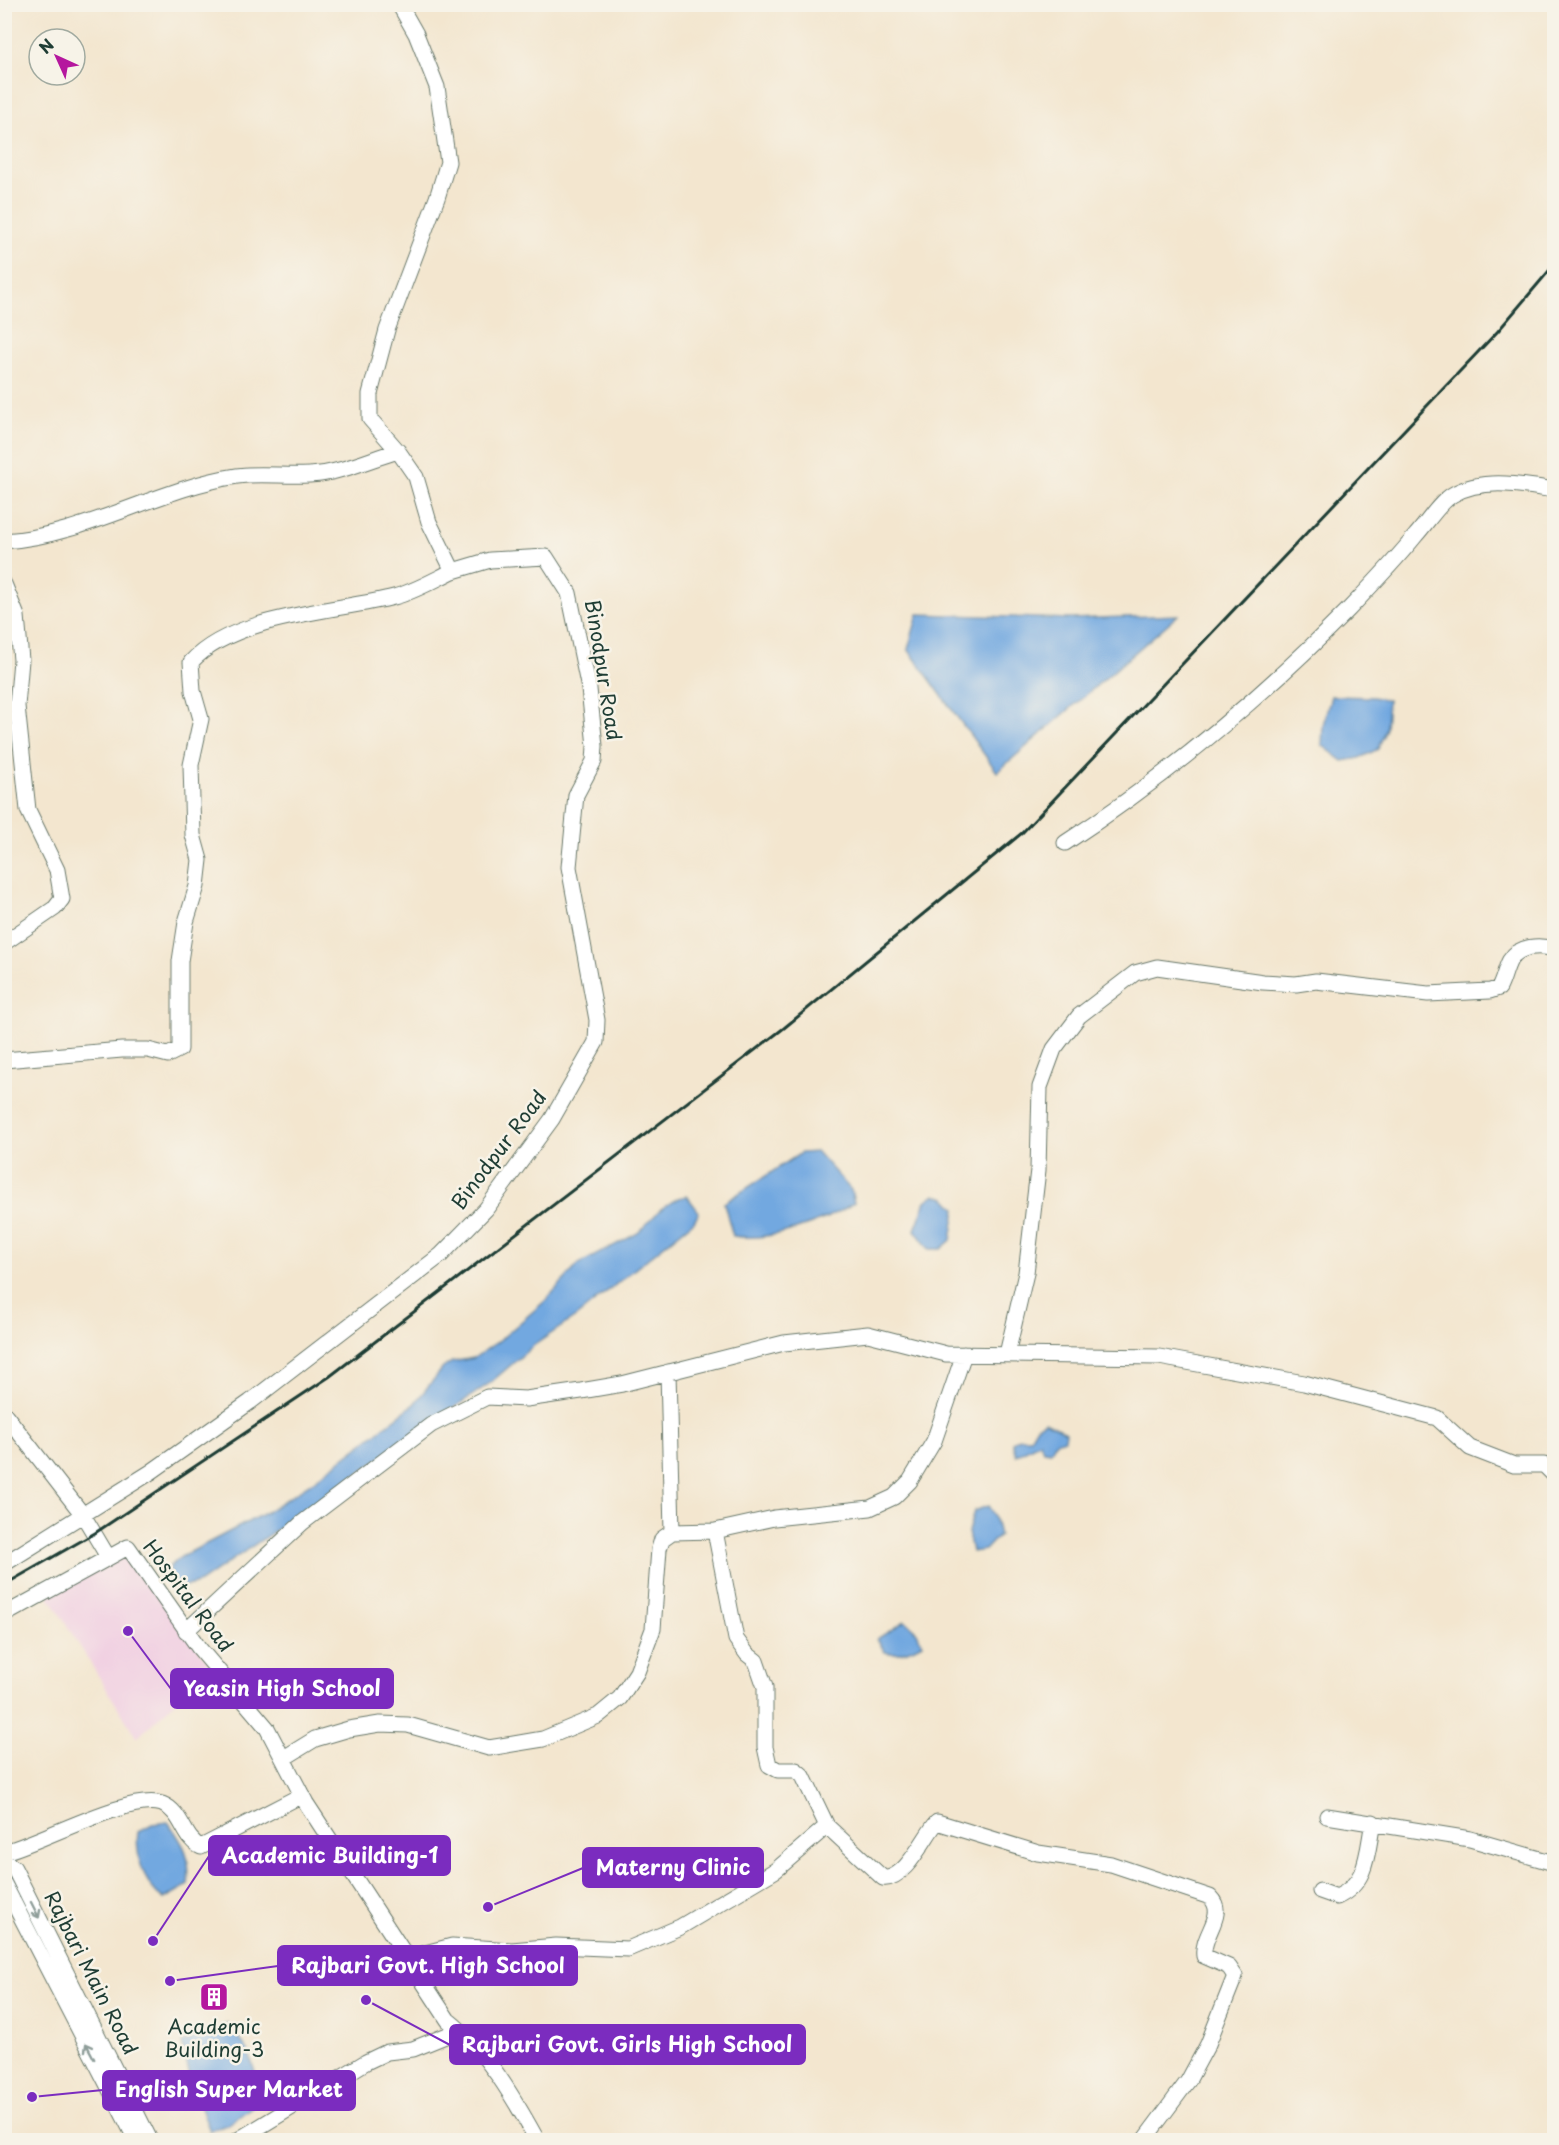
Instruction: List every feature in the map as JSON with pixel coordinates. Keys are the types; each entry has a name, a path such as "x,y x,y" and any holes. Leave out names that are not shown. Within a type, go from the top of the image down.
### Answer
{"street":[{"path":"4,1060 122,1050 148,1050 168,1055 180,1049 180,961 186,922 197,886 200,860 193,835 191,765 201,718 193,691 191,662 203,649 227,636 255,626 396,596 453,571 429,522 416,477 398,450 370,420 370,394 390,320 437,198 448,162 436,87 416,34 399,4"},
{"path":"4,541 20,540 80,524 146,500 238,476 321,474 398,450"},
{"path":"1065,843 1127,803 1180,761 1302,655 1365,591 1450,496 1464,489 1499,483 1554,490"},
{"name":"Binodpur Road","path":"83,1515 250,1402 441,1255 486,1209 552,1119 596,1042 597,1020 569,867 576,795 594,761 595,746 589,689 569,593 546,557 490,560 453,571"},
{"path":"4,584 17,616 21,660 11,707 28,810 57,870 62,899 55,908 4,943"},
{"path":"1006,1354 1026,1273 1038,1170 1040,1087 1054,1049 1079,1017 1135,973 1157,967 1263,981 1296,984 1316,981 1428,994 1490,991 1498,988 1510,959 1524,949 1540,945 1554,949"},
{"path":"186,1631 302,1522 431,1425 487,1397 526,1399 570,1393 668,1372 784,1343 868,1334 946,1354 1159,1356 1304,1383 1437,1418 1470,1448 1514,1465 1544,1465 1554,1475"},
{"path":"284,1758 315,1738 380,1724 408,1725 489,1749 543,1738 598,1716 620,1698 637,1672 653,1629 659,1549 662,1539 672,1532 715,1531 774,1518 870,1508 894,1497 910,1481 934,1441 964,1354"},
{"path":"668,1372 672,1532"},
{"path":"4,1413 83,1515 108,1557"},
{"path":"4,1564 83,1515"},
{"path":"715,1531 736,1639 747,1654 756,1661 763,1678 765,1747 769,1765 778,1770 796,1770 803,1776 827,1826 883,1878 896,1876 937,1822 1038,1854 1111,1864 1210,1897 1216,1904 1218,1912 1205,1941 1204,1956 1229,1967 1235,1976 1208,2044 1188,2081 1144,2140"},
{"name":"Hospital Road","path":"4,1615 128,1547 186,1631 267,1728 302,1795 406,1958 448,2020 460,2030 493,2071 537,2140"},
{"path":"4,1852 28,1846 63,1829 110,1811 148,1802 160,1803 173,1810 190,1836 201,1847 302,1795"},
{"path":"1327,1816 1470,1839 1554,1863"},
{"path":"1320,1891 1337,1896 1352,1890 1361,1877 1374,1822"},
{"path":"406,1958 452,1946 512,1950 556,1946 628,1949 680,1927 766,1876 827,1826"},
{"name":"Rajbari Main Road","path":"4,1861 14,1868 136,2140"},
{"name":"Rajbari Main Road","path":"4,1884 75,2003 150,2140"},
{"path":"238,2140 376,2057 387,2052 413,2049 460,2030"}],"shaded area":[{"path":"128,1550 211,1667 137,1738 48,1595"}],"water":[{"path":"918,614 1071,619 1178,615 997,772 908,649"},
{"path":"1331,696 1373,697 1388,700 1386,728 1378,749 1360,758 1343,761 1322,745 1323,725"},
{"path":"817,1152 851,1190 854,1203 812,1224 796,1229 763,1236 733,1236 724,1203 801,1153"},
{"path":"934,1195 946,1198 956,1209 951,1240 941,1249 929,1249 915,1230 926,1201"},
{"path":"687,1196 699,1212 694,1221 577,1316 533,1346 490,1383 200,1582 183,1585 175,1583 168,1576 170,1566 181,1557 265,1513 311,1483 414,1404 443,1368 452,1362 474,1358 500,1340 545,1301 579,1264 638,1233 661,1209 678,1198"},
{"path":"1045,1421 1066,1432 1065,1439 1055,1442 1051,1451 1043,1450 1040,1442 1016,1455 1012,1442 1019,1438 1030,1438 1037,1426"},
{"path":"988,1506 994,1515 999,1535 985,1550 972,1552 968,1532 974,1511"},
{"path":"905,1621 917,1632 922,1644 903,1652 885,1652 877,1639"},
{"path":"168,1822 186,1851 189,1875 188,1885 164,1899 146,1878 137,1841 138,1832 152,1824"},
{"path":"228,2024 248,2050 263,2098 229,2124 210,2131 192,2085 182,2043"}],"railway":[{"path":"4,1585 95,1533 329,1377 784,1028 1022,833 1498,331 1554,265"}],"place":[{"name":"Yeasin High School","path":"128,1631"},
{"name":"Materny Clinic","path":"488,1907"},
{"name":"Academic Building-1","path":"153,1941"},
{"name":"Rajbari Govt. High School","path":"170,1981"},
{"name":"Academic Building-3","path":"214,1997"},
{"name":"Rajbari Govt. Girls High School","path":"366,2000"},
{"name":"English Super Market","path":"32,2097"}]}
